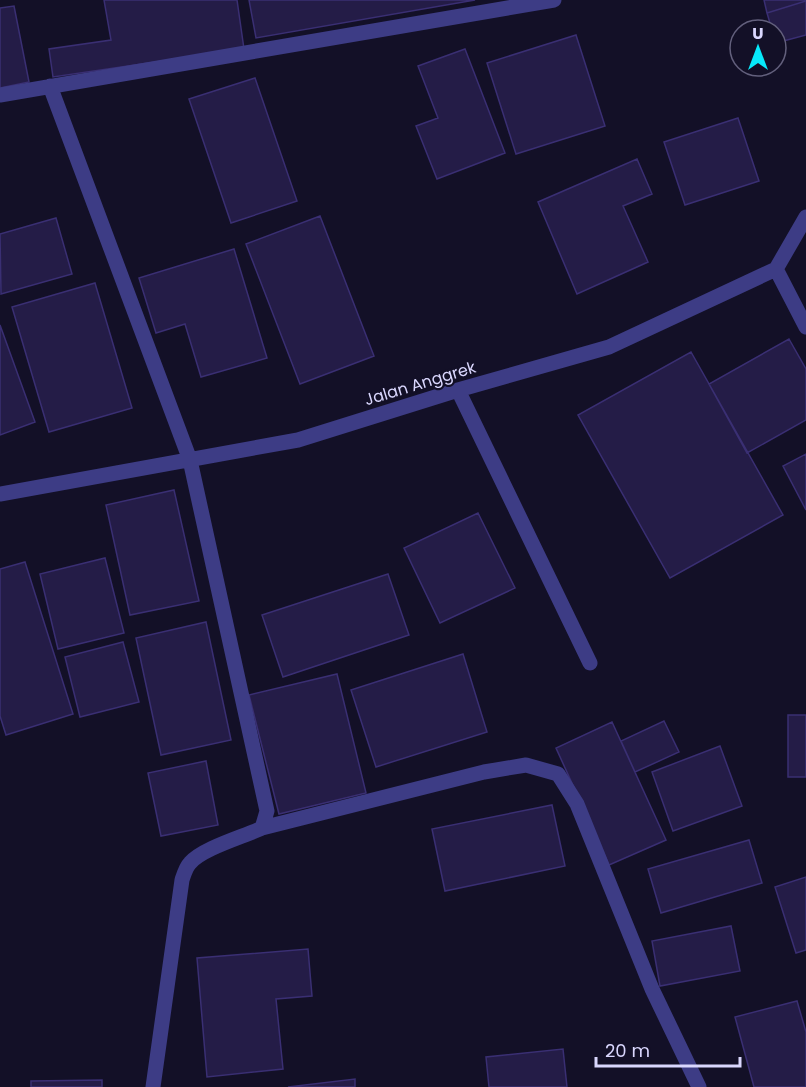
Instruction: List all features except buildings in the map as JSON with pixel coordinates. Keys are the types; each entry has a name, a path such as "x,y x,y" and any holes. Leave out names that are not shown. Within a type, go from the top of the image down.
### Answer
{"street":[{"path":"0,95 554,0"},
{"path":"50,86 190,460 267,811 262,828"},
{"path":"806,217 776,269 806,327"},
{"name":"Jalan Anggrek","path":"0,494 298,440 458,390 609,347 776,269"},
{"path":"458,390 590,663"},
{"path":"153,1087 182,880 189,864 204,852 262,828 484,772 526,765 558,774 577,804 651,989 699,1087"}]}
